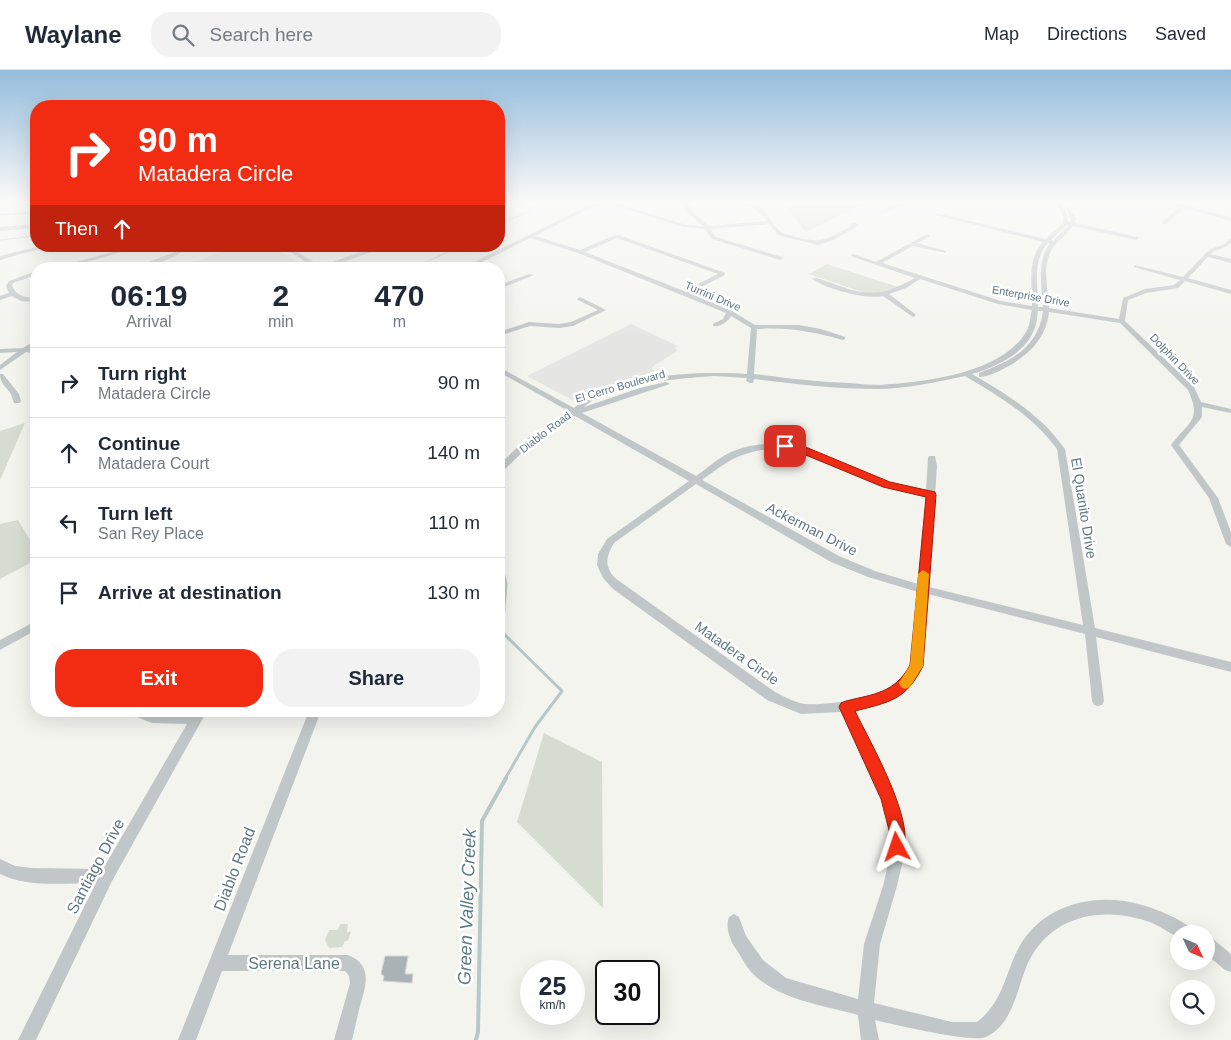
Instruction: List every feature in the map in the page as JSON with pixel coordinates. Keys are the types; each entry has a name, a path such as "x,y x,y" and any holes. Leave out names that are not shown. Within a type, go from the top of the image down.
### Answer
{"street":[{"name":"Turrini Drive","path":"568,248 730,312 754,327"},
{"path":"580,252 589,248"},
{"path":"651,248 723,274 683,294"},
{"path":"748,248 780,258"},
{"path":"878,263 905,248"},
{"path":"930,248 944,252"},
{"name":"El Cerro Boulevard","path":"970,376 1018,348 1031,330 1035,309 1034,265 1037,253 1041,248"},
{"name":"El Cerro Boulevard","path":"574,413 593,398 636,383 698,375 804,384 879,387 970,376 995,371 1013,361 1033,345 1043,328 1046,310 1044,266 1046,254 1050,248"},
{"path":"1122,321 1125,299 1145,291 1176,287 1212,250 1218,248"},
{"path":"0,258 30,250"},
{"path":"80,262 118,252"},
{"path":"152,262 178,252"},
{"path":"294,252 310,262"},
{"path":"340,262 368,252"},
{"path":"477,262 497,252"},
{"name":"Enterprise Drive","path":"853,256 1000,303 1122,321"},
{"path":"1208,256 1231,261"},
{"path":"1136,266 1231,292"},
{"path":"30,275 11,282 9,286 14,294 21,299 30,300"},
{"path":"505,285 531,275"},
{"path":"815,279 868,297 885,294 903,287 920,276"},
{"path":"0,298 14,294"},
{"path":"885,294 913,316"},
{"path":"505,332 529,324 559,326 573,324 603,310 580,300"},
{"path":"715,325 726,320 730,312"},
{"name":"Dolphin Drive","path":"1122,321 1191,388 1198,404 1198,417 1175,445 1213,498 1231,544"},
{"path":"750,379 754,327 778,325 804,327 843,338"},
{"path":"0,368 30,346"},
{"path":"0,351 30,351"},
{"name":"Diablo Road","path":"505,373 574,413 543,431 505,465"},
{"path":"0,376 15,394 16,401"},
{"name":"El Quanito Drive","path":"970,376 1040,422 1051,433 1061,449 1090,632 1098,701"},
{"path":"1198,404 1231,411"},
{"name":"Ackerman Drive","path":"574,413 834,559 872,574 922,589 1231,667"},
{"name":"Matadera Circle","path":"931,495 887,484 804,450 785,446 748,449 730,456 610,541 602,553 601,565 606,576 771,696 801,709 846,707 887,697 900,690 917,666 931,495 932,458"},
{"path":"0,645 30,628"},
{"path":"846,707 889,798 898,834 896,860 890,886 872,944 865,1009 870,1040"},
{"path":"150,717 168,717"},
{"name":"Santiago Drive","path":"28,1040 107,876 198,717"},
{"name":"Diablo Road","path":"187,1040 313,717"},
{"path":"0,866 14,873 32,876 107,876"},
{"path":"734,922 739,940 757,966 768,976 796,990 952,1030 980,1031 999,1013 1026,950 1040,932 1061,915 1089,908 1120,908 1153,916 1170,925"},
{"path":"1215,951 1231,964"},
{"name":"Serena Lane","path":"217,963 348,963 357,972 358,982 343,1040"}],"shaded area":[{"path":"222,252 281,252 298,262 194,262"},
{"path":"827,264 898,287 871,295 809,274"},
{"path":"631,324 678,346 675,347 677,351 652,367 656,375 611,385 572,400 527,376"},
{"path":"25,423 0,480 0,431"},
{"path":"18,520 30,540 30,563 0,579 0,524"},
{"path":"544,733 602,762 603,908 517,822"},
{"path":"340,924 348,924 347,932 351,932 348,941 345,941 342,947 329,948 325,940 329,930 338,930"}],"building":[{"path":"385,956 408,956 405,974 413,974 412,983 383,981 384,976 381,974"}],"waterway":[{"name":"Green Valley Creek","path":"426,262 448,252"},
{"name":"Green Valley Creek","path":"505,580 505,596"},
{"name":"Green Valley Creek","path":"505,635 562,691 535,727 505,779"},
{"name":"Green Valley Creek","path":"476,1040 478,1032 482,821 506,778"}],"slow traffic":[{"path":"905,683 917,666 923,574"}],"route":[{"path":"785,446 804,450 861,475 887,484 931,495 917,666 900,690 887,697 846,707 889,798 898,834 897,847"}]}
